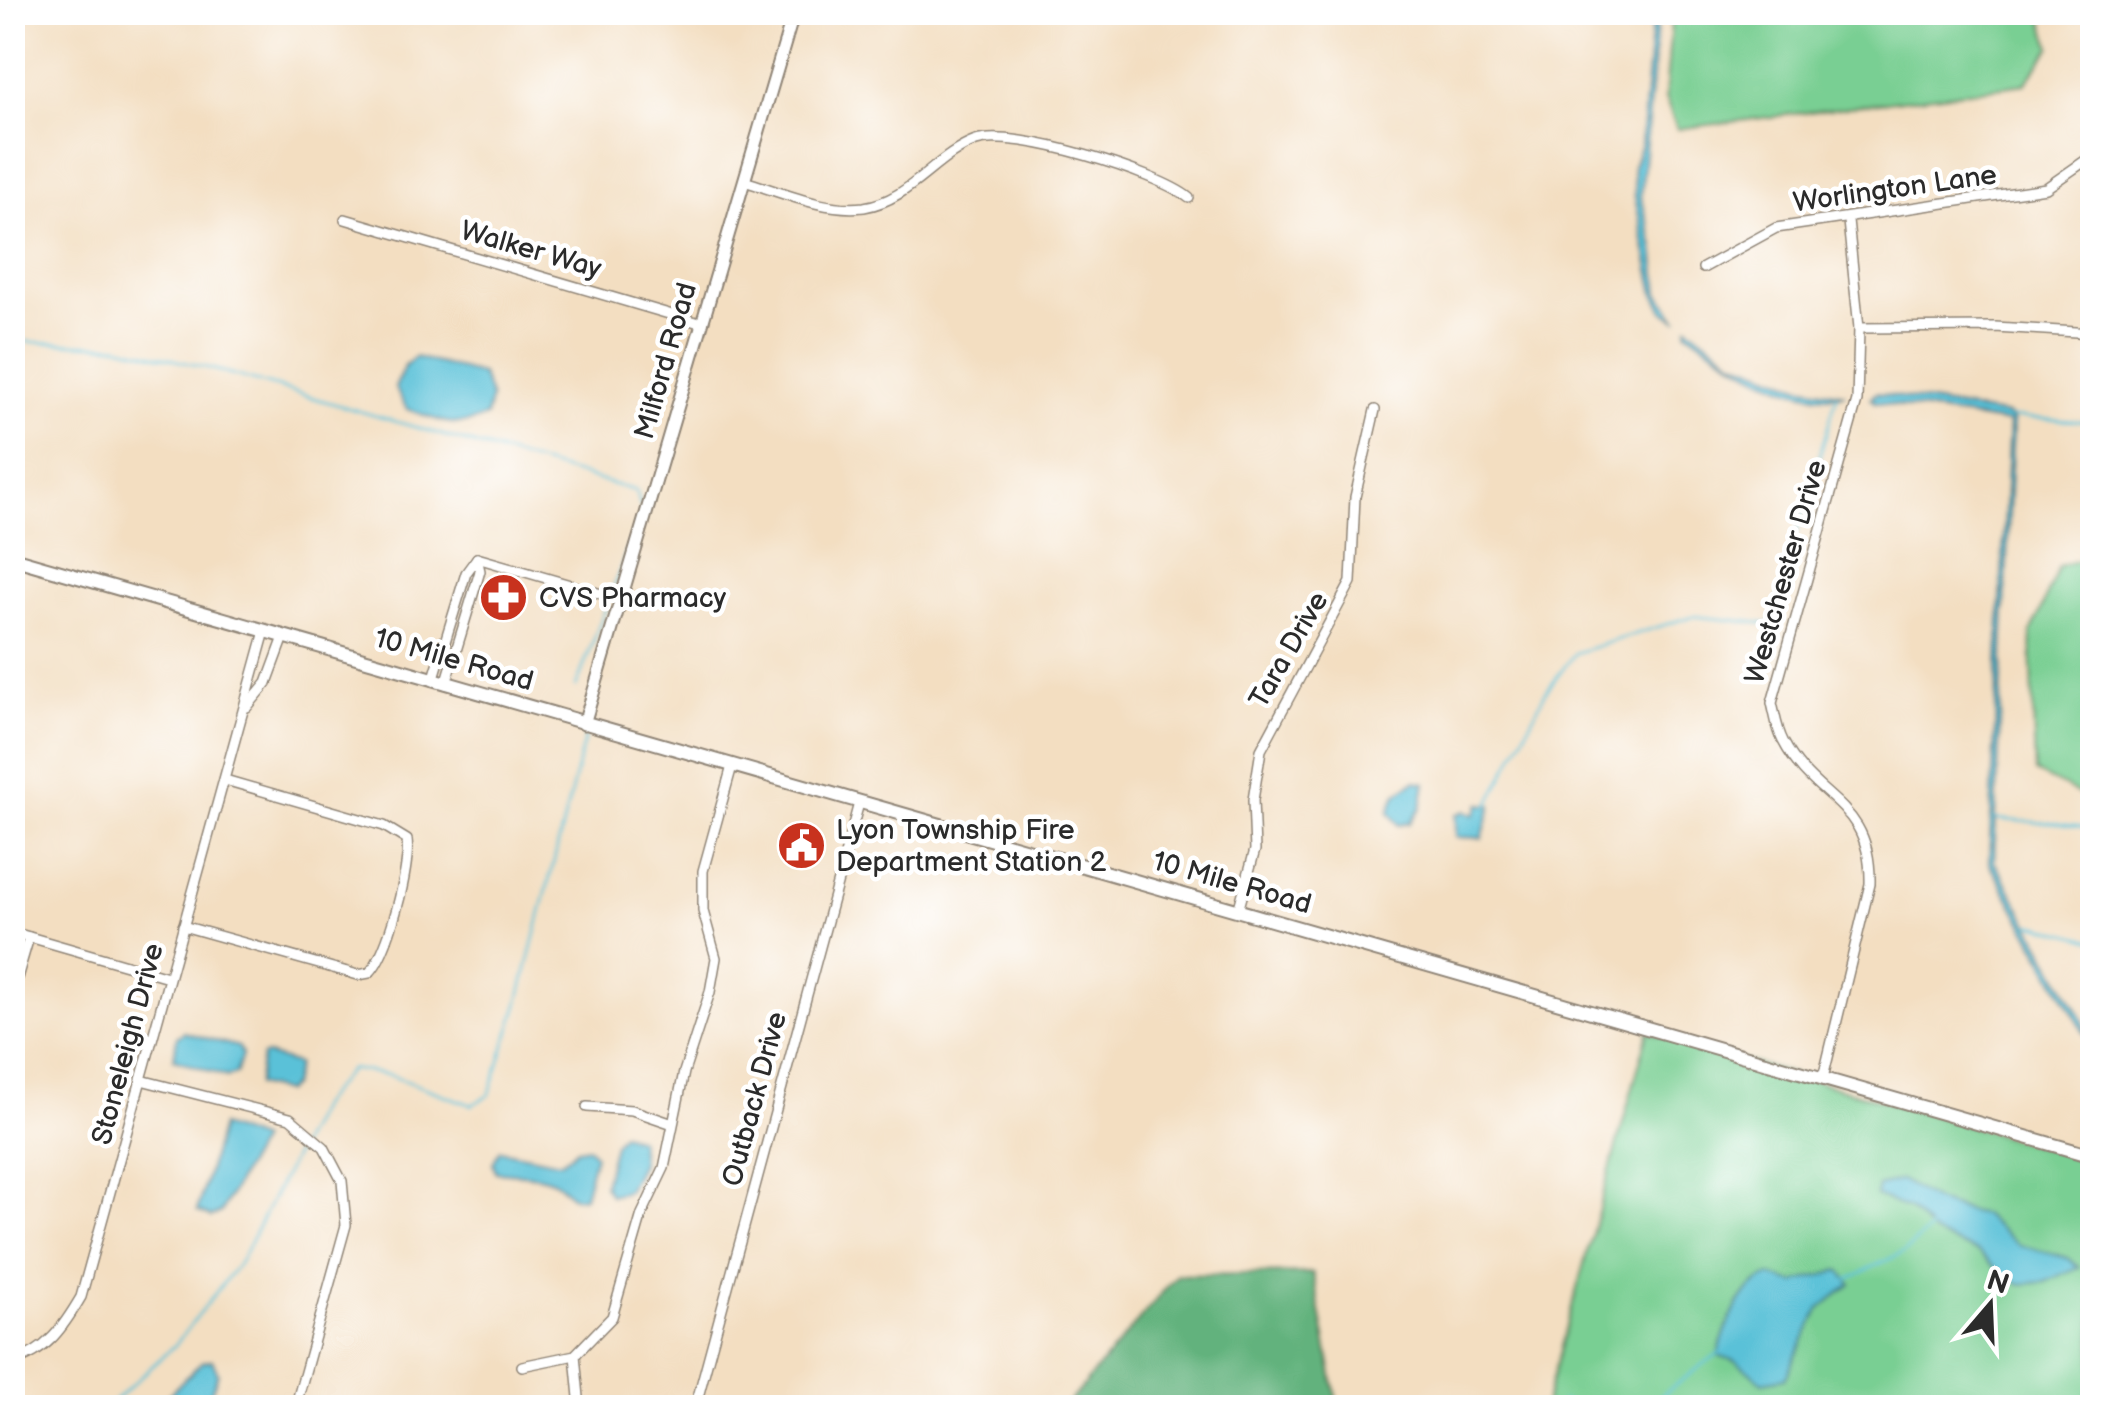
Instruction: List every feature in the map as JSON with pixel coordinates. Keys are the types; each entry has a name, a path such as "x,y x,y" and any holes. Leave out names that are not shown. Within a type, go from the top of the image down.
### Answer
{"main road":[{"name":"10 Mile Road","path":"12,558 2092,1156"}],"street":[{"name":"Milford Road","path":"584,724 794,12"},
{"path":"744,181 823,205 862,207 884,202 977,141 996,138 1025,141 1149,177 1174,186 1189,198"},
{"name":"Worlington Lane","path":"1703,268 1776,228 2046,188 2092,156"},
{"name":"Walker Way","path":"345,219 703,324"},
{"name":"Westchester Drive","path":"1823,1078 1870,884 1871,854 1858,822 1801,768 1782,740 1772,703 1853,422 1859,328 1848,220"},
{"path":"1859,328 1996,327 2092,333"},
{"name":"Tara Drive","path":"1238,911 1255,850 1253,800 1260,753 1275,716 1319,647 1352,582 1355,497 1375,410"},
{"path":"439,682 466,572 477,558 622,600"},
{"name":"Stoneleigh Drive","path":"12,1362 30,1357 60,1331 81,1297 265,631"},
{"name":"Stoneleigh Drive","path":"244,709 267,683 284,636"},
{"path":"522,1366 574,1355 612,1317 642,1214 664,1168 670,1123 710,992 716,958 702,911 703,871 732,766"},
{"path":"183,926 358,975 369,972 382,956 407,862 408,840 384,826 225,780"},
{"name":"Outback Drive","path":"695,1408 859,803"},
{"path":"12,932 168,977"},
{"path":"12,995 28,937"},
{"path":"141,1080 290,1118 324,1147 342,1181 346,1225 296,1408"},
{"path":"587,1107 632,1110 670,1123"},
{"path":"574,1355 580,1408"}],"green space":[{"path":"1672,13 2032,13 2043,21 2051,47 2025,84 1677,129 1665,98"},
{"path":"2092,556 2092,800 2035,772 2031,634 2059,566"},
{"path":"1648,1032 2092,1162 2092,1407 1544,1408"},
{"path":"1313,1273 1338,1407 1064,1408 1177,1275"}],"water":[{"path":"1653,12 1658,13 1641,196 1654,247 1659,293 1678,320 1664,311 1655,294 1635,197 1633,166 1641,145"},
{"path":"1688,326 1733,360 1800,386 1845,394 1805,393 1762,378 1741,366 1687,331"},
{"path":"415,357 481,374 491,397 486,416 456,423 407,409 395,388 404,367"},
{"path":"1876,393 2007,415 2013,421 1994,861 2083,1020 2092,1047 1989,862 2009,423 1875,402 1871,398"},
{"path":"1415,781 1425,783 1421,807 1410,823 1399,825 1389,812 1396,794"},
{"path":"1480,804 1492,805 1482,838 1456,837 1456,815 1465,811 1475,815"},
{"path":"184,1032 239,1047 242,1055 236,1074 227,1077 174,1059 177,1037"},
{"path":"262,1056 297,1064 292,1085 285,1092 257,1085"},
{"path":"221,1126 260,1140 221,1212 211,1217 197,1211"},
{"path":"622,1134 639,1139 641,1163 627,1191 610,1195 604,1185 614,1144"},
{"path":"588,1147 595,1155 584,1196 571,1196 550,1179 496,1172 493,1163 500,1150 560,1162 577,1149"},
{"path":"1901,1180 1935,1201 1983,1215 2019,1245 2068,1258 2079,1267 2045,1282 2021,1284 2007,1278 1978,1252 1934,1234 1909,1209 1876,1196 1878,1186"},
{"path":"1840,1270 1851,1284 1820,1308 1785,1378 1763,1382 1736,1361 1718,1355 1736,1308 1759,1281 1770,1276 1794,1283"},
{"path":"212,1360 218,1373 206,1407 156,1407 202,1362"}],"waterway":[{"path":"12,341 119,346 224,372 636,491 642,510"},
{"path":"1489,805 1545,693 1575,653 1693,616 1770,624 1837,396"},
{"path":"2011,417 2092,422"},
{"path":"611,594 638,522"},
{"path":"576,687 608,602"},
{"path":"107,1408 175,1345 241,1260 320,1105 350,1069 389,1075 472,1105 489,1095 518,1005 585,736"},
{"path":"1998,819 2092,830"},
{"path":"2031,924 2092,940"},
{"path":"1848,1279 1904,1252 1930,1229"},
{"path":"1644,1408 1719,1353"},
{"path":"1562,1401 1596,1408"}],"place":[{"name":"CVS Pharmacy","path":"504,598"},
{"name":"Lyon Township Fire Department Station 2","path":"801,846"}]}
